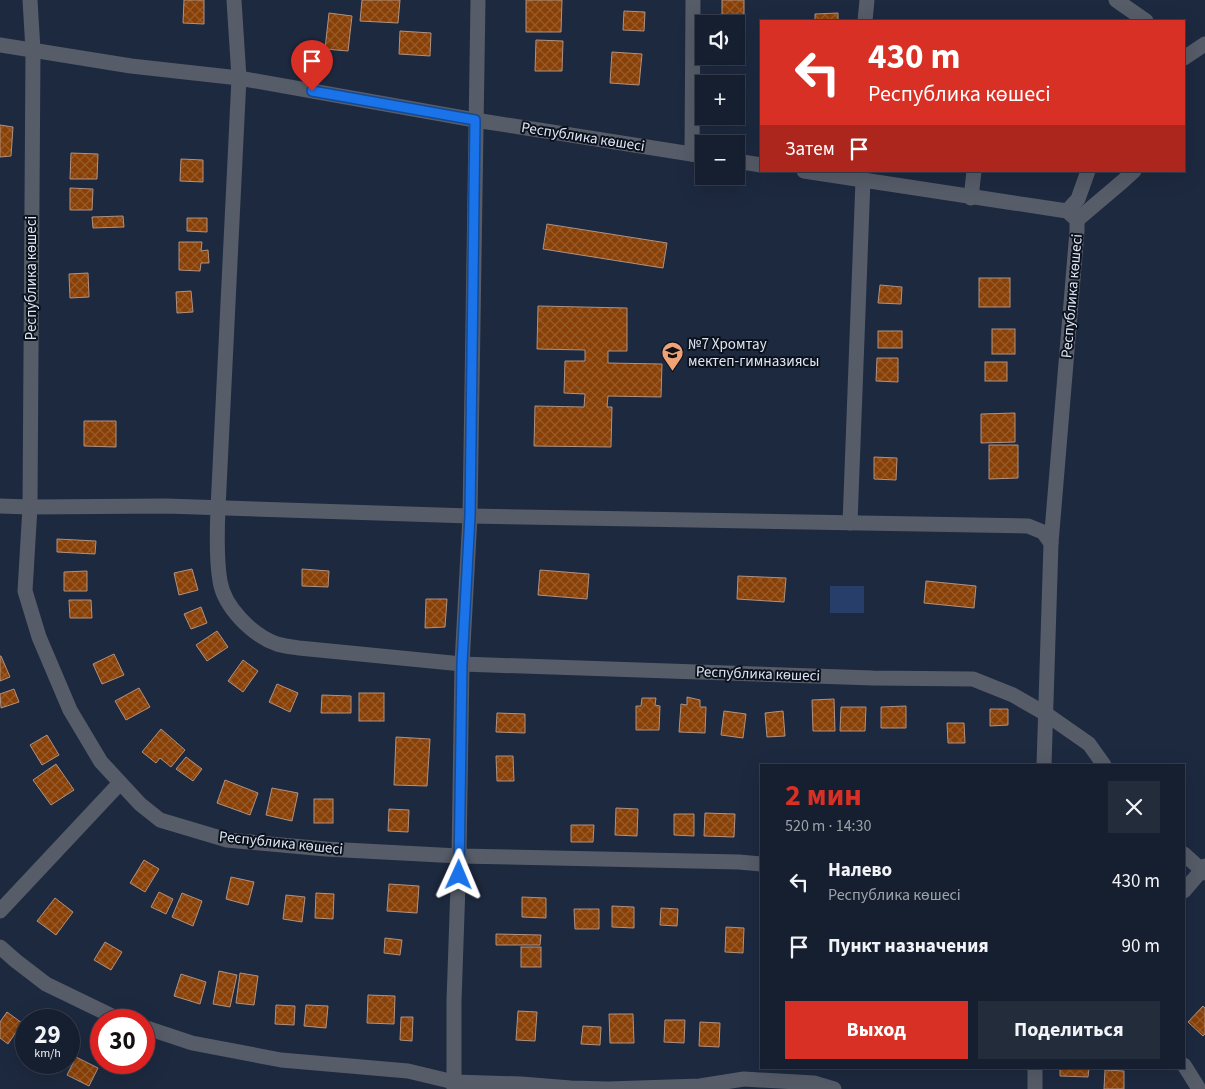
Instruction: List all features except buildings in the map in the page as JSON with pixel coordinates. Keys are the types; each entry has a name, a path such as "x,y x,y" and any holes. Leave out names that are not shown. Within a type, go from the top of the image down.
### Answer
{"street":[{"name":"Республика көшесі","path":"30,0 33,50 30,507 25,591 39,637 70,710 101,762 140,804 160,820 228,840 326,849 459,856 760,864"},
{"name":"Республика көшесі","path":"234,0 239,78 218,508 218,542 220,581 226,600 257,634 277,644 299,648 462,664 873,678 973,679 1013,695 1046,714 1089,744 1103,764"},
{"path":"454,1086 454,1001 459,856 462,664 470,516 478,0"},
{"name":"Республика көшесі","path":"693,0 697,135"},
{"path":"865,20 867,0"},
{"path":"1116,0 1145,20"},
{"path":"1185,57 1205,44"},
{"name":"Республика көшесі","path":"0,45 132,66 239,78 475,120 695,155"},
{"path":"745,162 760,164"},
{"name":"Республика көшесі","path":"810,172 862,180 882,177 972,198 1072,216 1078,230 1047,538 1046,714"},
{"path":"972,198 974,172"},
{"path":"1072,216 1088,172"},
{"path":"1072,216 1124,181 1133,172"},
{"path":"850,523 862,180"},
{"path":"0,506 166,506 470,516 1028,526 1047,538"},
{"path":"1044,764 1046,714"},
{"path":"0,910 120,783"},
{"path":"1185,855 1204,870 1185,890"},
{"path":"0,947 46,984 98,1009"},
{"path":"155,1030 192,1042 281,1060 408,1071 454,1086 521,1084 608,1089 700,1086 744,1079 814,1083 834,1089"},
{"path":"1185,1067 1199,1089"},
{"path":"1034,1089 1035,1069"}],"shaded area":[{"path":"830,586 864,586 864,613 830,613"}],"place":[{"name":"№7 Хромтау мектеп-гимназиясы","path":"672,372"}],"route":[{"path":"312,91 475,120 470,516 462,664 459,875"}]}
